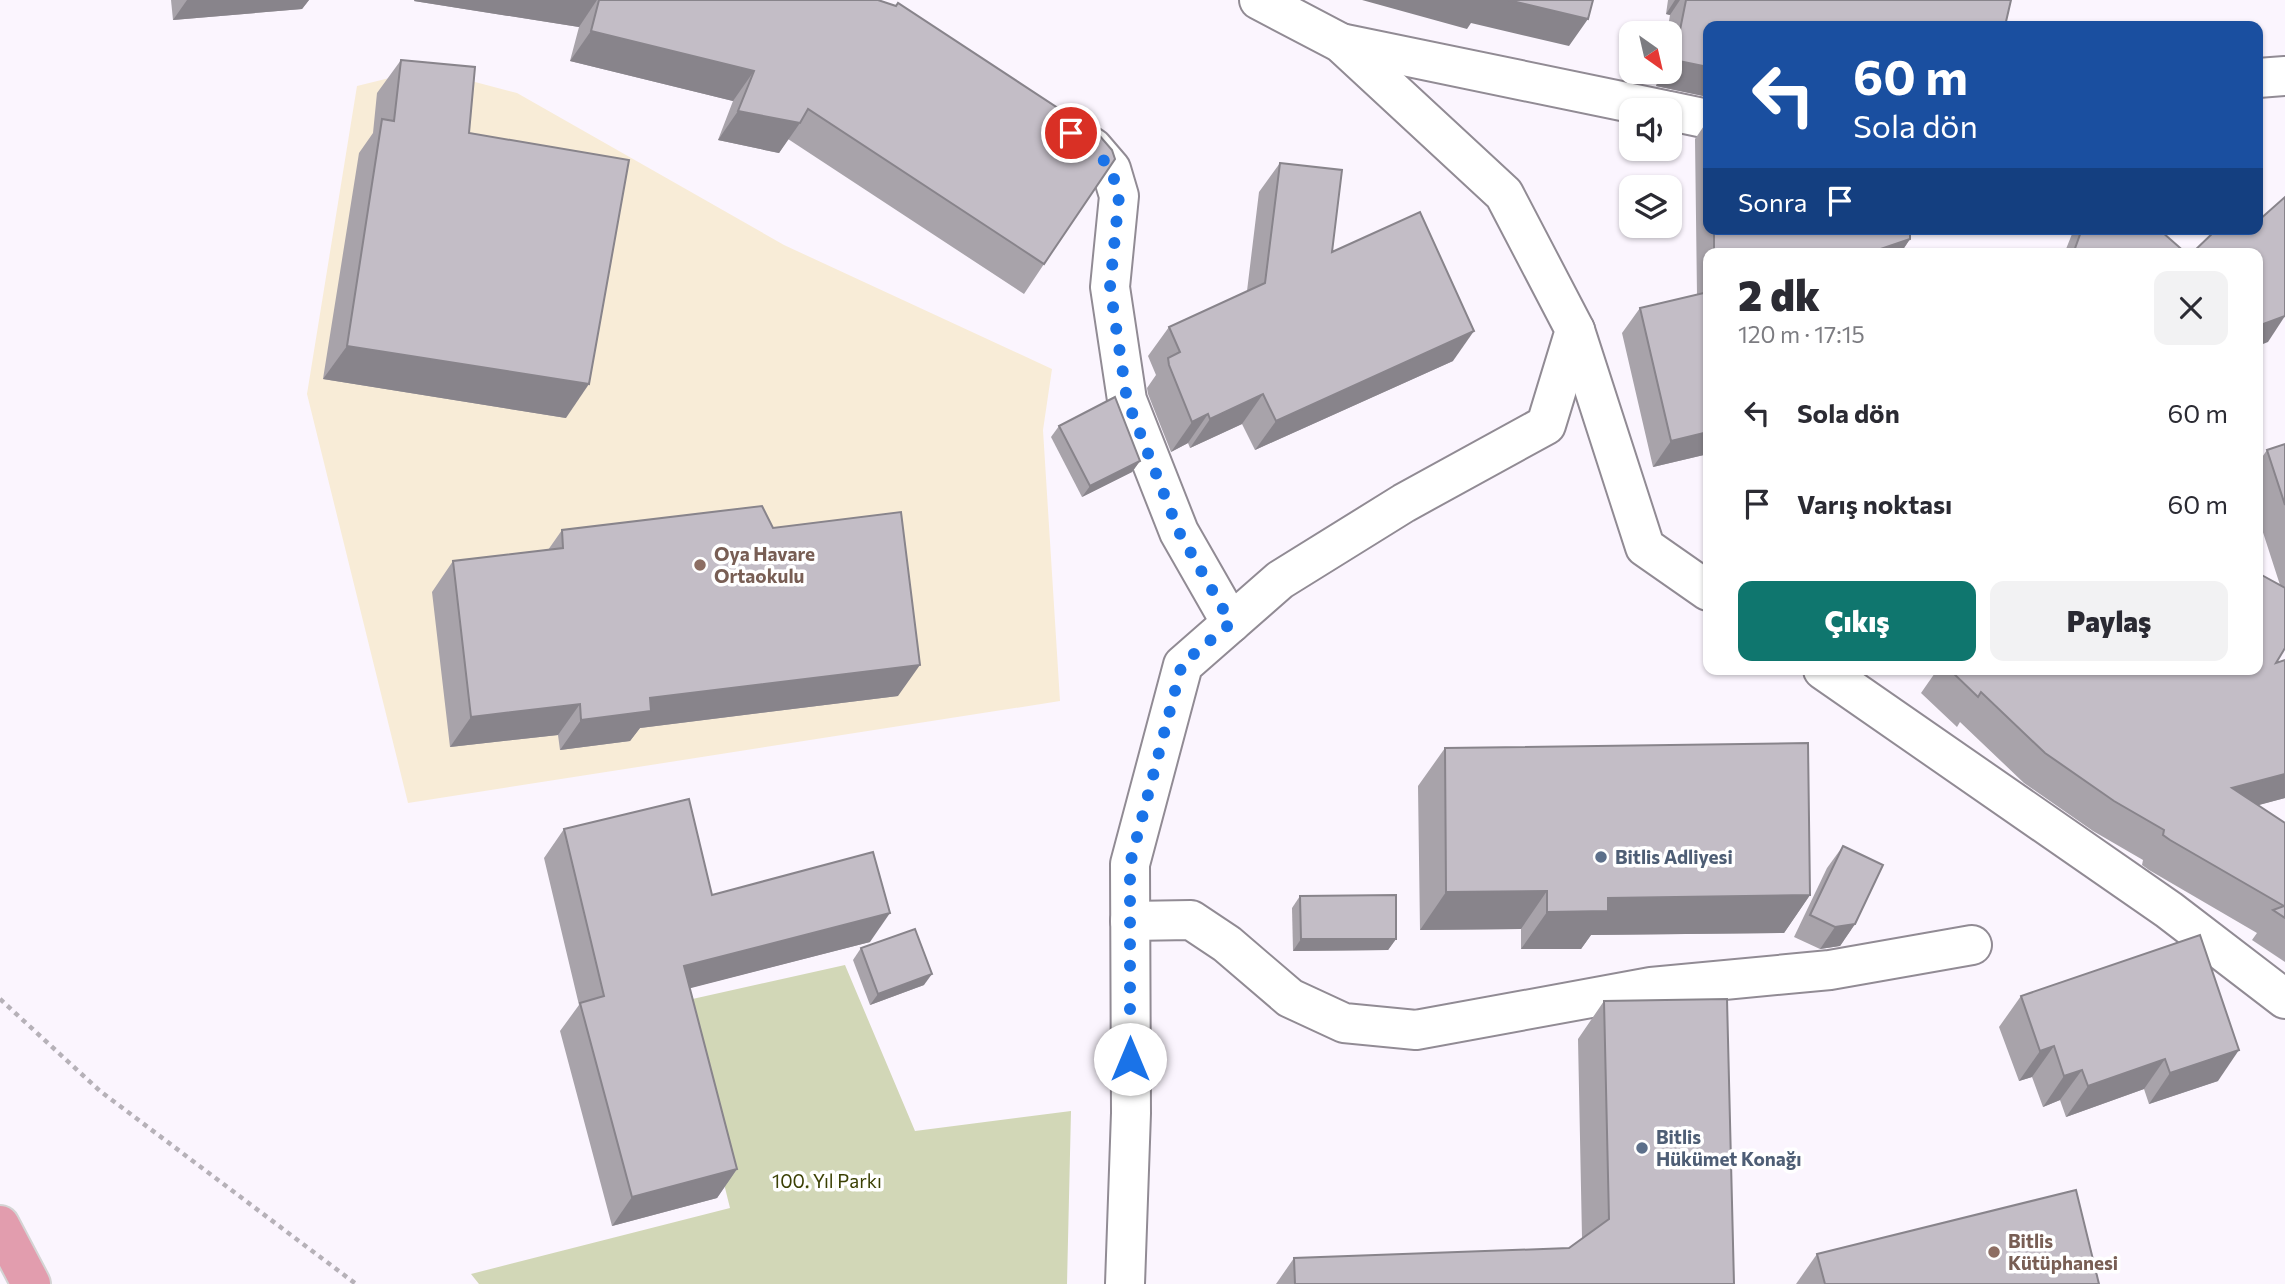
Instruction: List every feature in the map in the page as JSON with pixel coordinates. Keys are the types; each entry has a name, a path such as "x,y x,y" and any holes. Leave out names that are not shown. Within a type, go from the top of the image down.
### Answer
{"main road":[{"path":"0,1226 31,1284"}],"street":[{"path":"1259,0 1341,43 1504,194 1575,330 1645,547 1703,588"},
{"path":"1341,43 1619,101"},
{"path":"2263,78 2285,76"},
{"path":"1037,111 1093,148 1111,169 1119,196 1110,287 1127,400 1179,532 1231,623"},
{"path":"1682,114 1703,118"},
{"path":"1125,1284 1130,1114 1130,864 1182,664 1280,580 1404,503 1546,425 1575,330"},
{"path":"1830,675 2169,910 2285,999"},
{"path":"1130,921 1191,920 1227,944 1290,998 1344,1023 1416,1030 1651,988 1829,970 1972,945"}],"path":[{"path":"0,999 100,1091 356,1284"}],"shaded area":[{"name":"Oya Havare Ortaokulu","path":"426,69 517,93 784,245 1052,369 1043,430 1060,701 408,803 307,394 357,86"}],"green space":[{"name":"100. Yıl Parkı","path":"845,965 915,1131 1071,1111 1067,1284 479,1284 471,1274 730,1208 679,1002"}],"building":[{"path":"599,0 878,0 896,6 898,3 1099,135 1112,150 1115,159 1044,264 808,109 800,123 738,111 754,71 591,31"},
{"path":"1508,0 1593,0 1588,19"},
{"path":"1686,0 2011,0 2006,21 1703,21 1703,66 1682,62 1682,21"},
{"path":"401,60 475,67 469,133 629,160 589,384 347,346 382,119 394,121"},
{"path":"1280,163 1342,170 1332,252 1420,212 1474,331 1276,421 1263,394 1210,419 1208,414 1192,422 1169,365 1168,358 1180,352 1169,327 1265,283"},
{"path":"2285,197 2285,316 2263,324 2263,248 2197,248 2211,235 2263,235 2263,217"},
{"path":"1714,235 1910,235 1910,239 1884,248 1714,248"},
{"path":"2080,235 2165,235 2180,248 2075,248"},
{"path":"1703,293 1703,433 1671,441 1640,308"},
{"path":"1115,397 1140,461 1090,486 1059,426"},
{"path":"2285,444 2285,505 2267,450"},
{"path":"762,506 773,528 901,512 920,665 650,698 651,711 581,720 580,704 471,717 453,561 563,548 562,530"},
{"path":"2263,576 2285,588 2285,648 2276,663 2285,660 2285,774 2232,788 2285,823 2285,918 2273,910 2284,906 2170,840 2163,835 2164,830 2114,801 2045,753 1981,692 1978,697 1955,675 2263,675"},
{"name":"Bitlis Adliyesi","path":"1808,743 1810,895 1608,898 1608,911 1547,912 1547,891 1446,892 1445,748"},
{"path":"689,799 712,895 873,852 890,913 684,966 737,1169 632,1197 580,1003 604,996 564,829"},
{"path":"1843,846 1883,865 1855,924 1835,927 1810,915"},
{"path":"1396,895 1396,939 1301,939 1300,896"},
{"path":"915,929 932,974 878,994 861,948"},
{"path":"2200,935 2239,1050 2170,1073 2165,1059 2088,1086 2082,1070 2064,1076 2054,1046 2040,1051 2021,996"},
{"path":"1727,999 1734,1284 1295,1284 1294,1258 1569,1248 1609,1219 1604,1001"},
{"path":"2076,1190 2099,1284 1825,1284 1817,1254"}],"place":[{"name":"Oya Havare Ortaokulu","path":"700,565"},
{"name":"Bitlis Adliyesi","path":"1601,857"},
{"name":"Bitlis Hükümet Konağı","path":"1642,1148"},
{"name":"Bitlis Kütüphanesi","path":"1994,1252"}],"route":[{"path":"1071,133 1093,148 1111,169 1119,196 1110,287 1127,400 1179,532 1231,623 1182,664 1130,864 1130,1059"}]}
